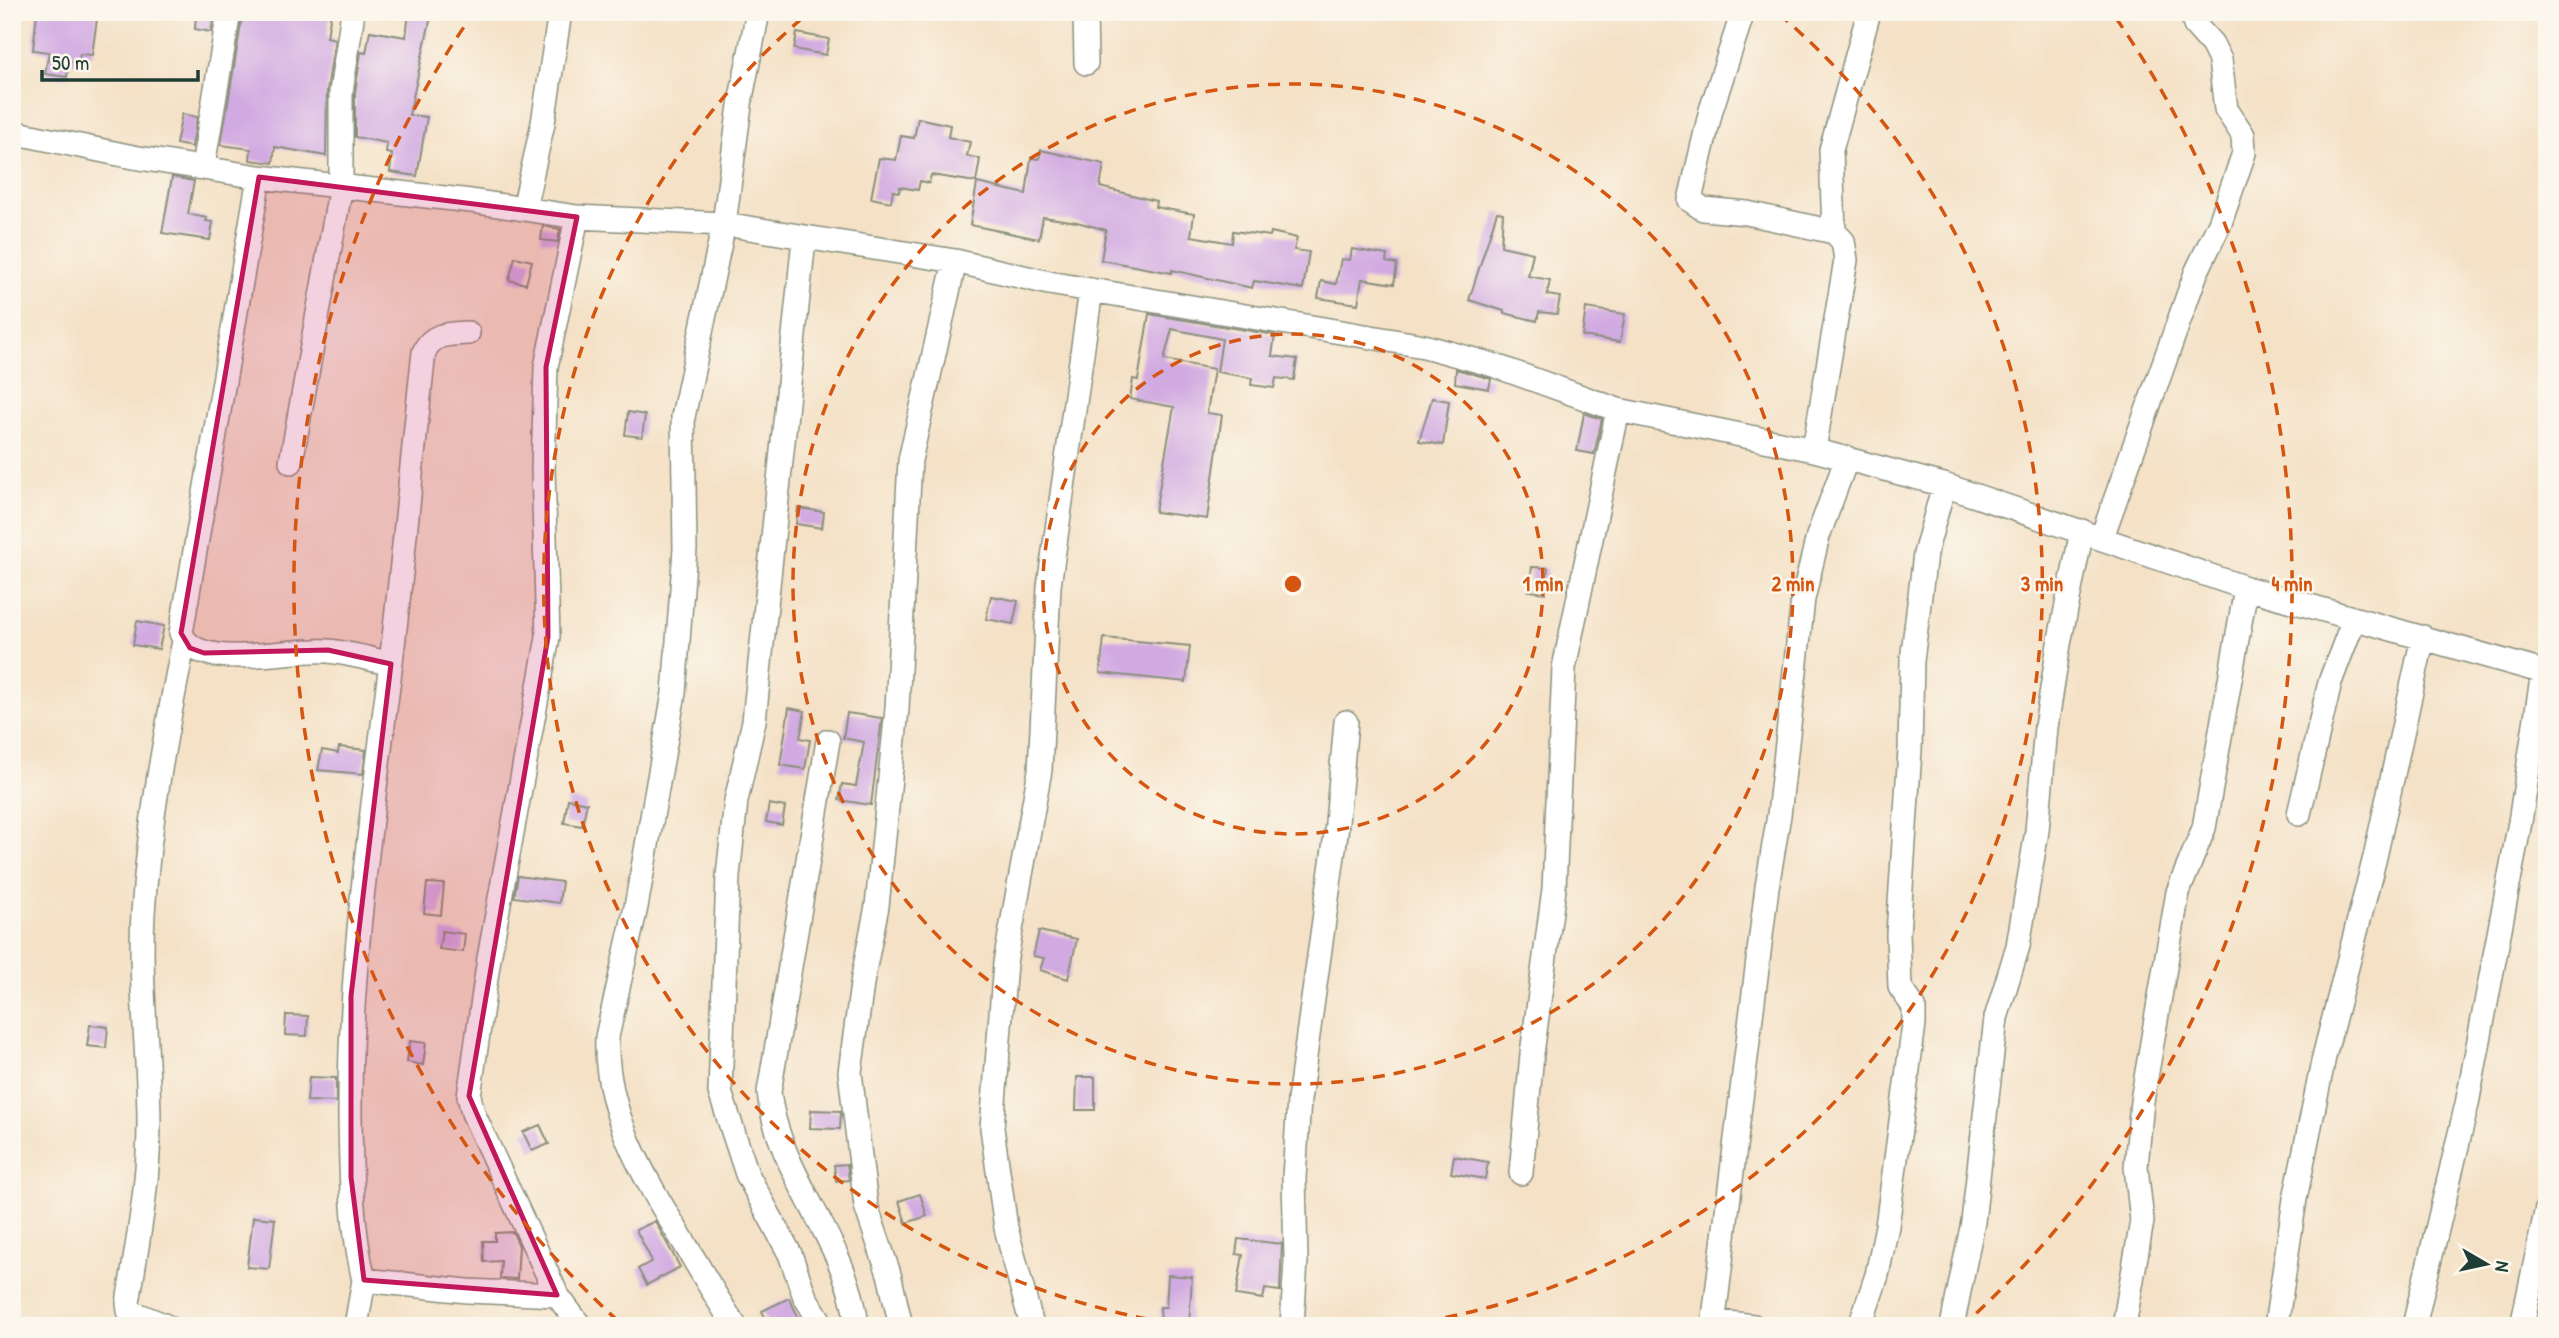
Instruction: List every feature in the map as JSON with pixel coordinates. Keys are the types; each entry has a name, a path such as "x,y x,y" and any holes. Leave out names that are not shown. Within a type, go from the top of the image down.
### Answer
{"street":[{"path":"203,166 229,12"},
{"path":"291,462 341,186 341,92 353,12"},
{"path":"524,209 543,123 560,12"},
{"path":"735,1326 634,1156 623,1132 607,1056 607,1037 636,907 674,692 685,549 683,417 724,224 741,98 758,12"},
{"path":"1085,12 1086,63"},
{"path":"1743,12 1710,110 1690,200 1703,209 1747,214 1834,232 1843,241 1846,260 1814,450"},
{"path":"1834,232 1831,150 1869,12"},
{"path":"1951,1326 1973,1222 1996,1018 2018,946 2037,831 2046,727 2059,644 2092,534 2196,273 2220,223 2244,153 2243,135 2225,109 2220,60 2212,44 2195,25 2191,12"},
{"path":"12,132 133,157 259,177 577,217 724,224 804,239 955,261 1091,290 1449,352 1618,410 1814,450 1944,485 2246,588 2545,672 2521,822 2467,1104 2414,1326"},
{"path":"166,1326 130,1311 128,1303 149,1129 148,1066 141,989 147,868 153,798 184,641 183,616 259,177"},
{"path":"577,217 546,379 543,470 548,637 489,958 469,1096 473,1113 557,1295 580,1326"},
{"path":"804,239 754,721 736,801 728,876 720,1092 747,1174 790,1254 806,1297 823,1326"},
{"path":"901,1326 890,1273 866,1206 850,1072 863,977 877,906 895,722 910,460 955,261"},
{"path":"1032,1326 1006,1228 992,1128 1005,963 1040,770 1049,586 1091,290"},
{"path":"356,1326 364,1280 355,1240 351,1177 351,996 391,664 424,352 427,344 437,335 468,333"},
{"path":"1521,1174 1532,1054 1554,889 1564,668 1618,410"},
{"path":"1753,1326 1713,1324 1766,887 1779,815 1803,599 1818,536 1847,458"},
{"path":"1860,1326 1877,1275 1886,1226 1914,1024 1914,1007 1899,987 1898,934 1910,750 1912,661 1925,554 1944,485"},
{"path":"2124,1326 2142,1221 2136,1167 2142,1101 2178,892 2204,828 2246,588"},
{"path":"2299,814 2330,682 2354,619"},
{"path":"2276,1326 2295,1199 2324,1057 2375,857 2423,637"},
{"path":"184,641 190,648 204,653 232,656 327,650 391,664"},
{"path":"1292,1326 1296,1260 1294,1178 1299,1100 1336,834 1346,722"},
{"path":"828,741 769,1092 776,1131 841,1265 857,1326"},
{"path":"2522,1326 2547,1208"},
{"path":"364,1280 467,1291 557,1295"}],"highlighted area":[{"path":"259,177 577,217 546,367 548,637 469,1096 557,1295 364,1280 351,1177 351,996 391,664 328,650 204,653 190,648 181,633"}],"building":[{"path":"37,12 98,12 92,55 80,54 78,63 69,62 67,77 45,74 49,52 33,50"},
{"path":"196,12 215,12 211,32 195,29"},
{"path":"243,12 331,12 327,37 335,39 327,90 326,156 275,147 273,163 250,160 251,149 221,145"},
{"path":"409,12 432,12 409,115 427,117 417,176 390,172 392,154 386,153 387,143 355,137 355,93 361,52 366,53 370,31 406,37"},
{"path":"797,33 829,39 826,55 794,49"},
{"path":"182,114 197,117 192,147 176,144"},
{"path":"918,118 950,125 948,137 970,142 967,156 980,159 976,182 931,175 929,183 920,181 918,190 900,187 899,192 893,191 891,202 871,198 879,158 896,160 901,136 914,138"},
{"path":"1041,150 1104,164 1100,187 1156,201 1155,207 1194,214 1191,236 1232,243 1233,231 1270,236 1271,232 1297,238 1294,250 1309,252 1303,289 1254,281 1252,288 1172,270 1172,273 1101,260 1106,230 1077,222 1043,217 1039,239 970,225 977,183 1026,194 1031,158 1039,159"},
{"path":"172,177 194,181 188,214 213,222 210,240 162,233"},
{"path":"1497,212 1503,213 1501,246 1533,253 1528,276 1550,280 1547,295 1560,297 1557,314 1539,312 1537,321 1469,300"},
{"path":"543,226 560,229 558,242 541,240"},
{"path":"1352,249 1387,255 1386,262 1397,264 1394,284 1362,279 1358,304 1318,298 1321,281 1336,284 1341,259 1350,260"},
{"path":"515,257 532,261 526,284 509,280"},
{"path":"1586,308 1625,314 1620,342 1582,336"},
{"path":"1149,314 1275,335 1272,356 1297,359 1294,380 1276,378 1274,388 1251,385 1252,378 1217,372 1222,339 1172,329 1164,360 1214,369 1207,413 1222,415 1207,519 1155,512 1174,407 1130,399 1133,379 1138,380"},
{"path":"1456,369 1491,379 1489,389 1455,383"},
{"path":"1432,398 1449,401 1443,445 1419,441"},
{"path":"628,412 645,415 642,437 625,435"},
{"path":"1584,413 1602,419 1594,454 1577,451"},
{"path":"798,508 824,512 822,528 796,524"},
{"path":"1532,567 1548,568 1545,593 1529,591"},
{"path":"991,596 1018,601 1013,624 986,619"},
{"path":"137,621 164,626 159,649 133,645"},
{"path":"1104,638 1190,646 1186,682 1100,673"},
{"path":"789,708 805,711 800,738 810,740 805,769 780,765"},
{"path":"847,713 882,718 871,805 839,800 842,784 856,786 864,742 843,738"},
{"path":"339,747 366,750 363,774 318,770 322,750 338,753"},
{"path":"568,799 587,803 582,826 564,823"},
{"path":"769,804 785,807 782,825 766,822"},
{"path":"518,876 562,882 559,903 514,897"},
{"path":"427,883 444,884 441,915 424,913"},
{"path":"442,931 465,934 463,952 439,949"},
{"path":"1039,931 1077,939 1068,979 1040,970 1044,958 1033,956"},
{"path":"286,1015 308,1016 307,1036 285,1035"},
{"path":"90,1025 108,1027 106,1048 87,1046"},
{"path":"410,1041 426,1043 423,1065 407,1062"},
{"path":"309,1077 336,1078 336,1102 307,1101"},
{"path":"1077,1077 1095,1077 1095,1110 1076,1110"},
{"path":"811,1110 841,1111 840,1129 810,1128"},
{"path":"540,1125 549,1144 532,1151 523,1132"},
{"path":"1454,1156 1488,1162 1485,1179 1451,1173"},
{"path":"847,1164 849,1180 836,1181 834,1165"},
{"path":"920,1194 927,1216 906,1223 899,1201"},
{"path":"253,1217 275,1219 269,1269 247,1267"},
{"path":"655,1221 680,1267 647,1285 638,1269 652,1261 636,1230"},
{"path":"513,1232 519,1246 517,1279 500,1278 501,1261 484,1262 483,1241 495,1241 495,1233"},
{"path":"1238,1239 1282,1244 1280,1291 1265,1289 1263,1299 1236,1295 1243,1255 1236,1254"},
{"path":"1168,1275 1192,1277 1189,1326 1161,1326 1160,1307 1166,1307"},
{"path":"789,1298 803,1326 769,1326 762,1311"}]}
